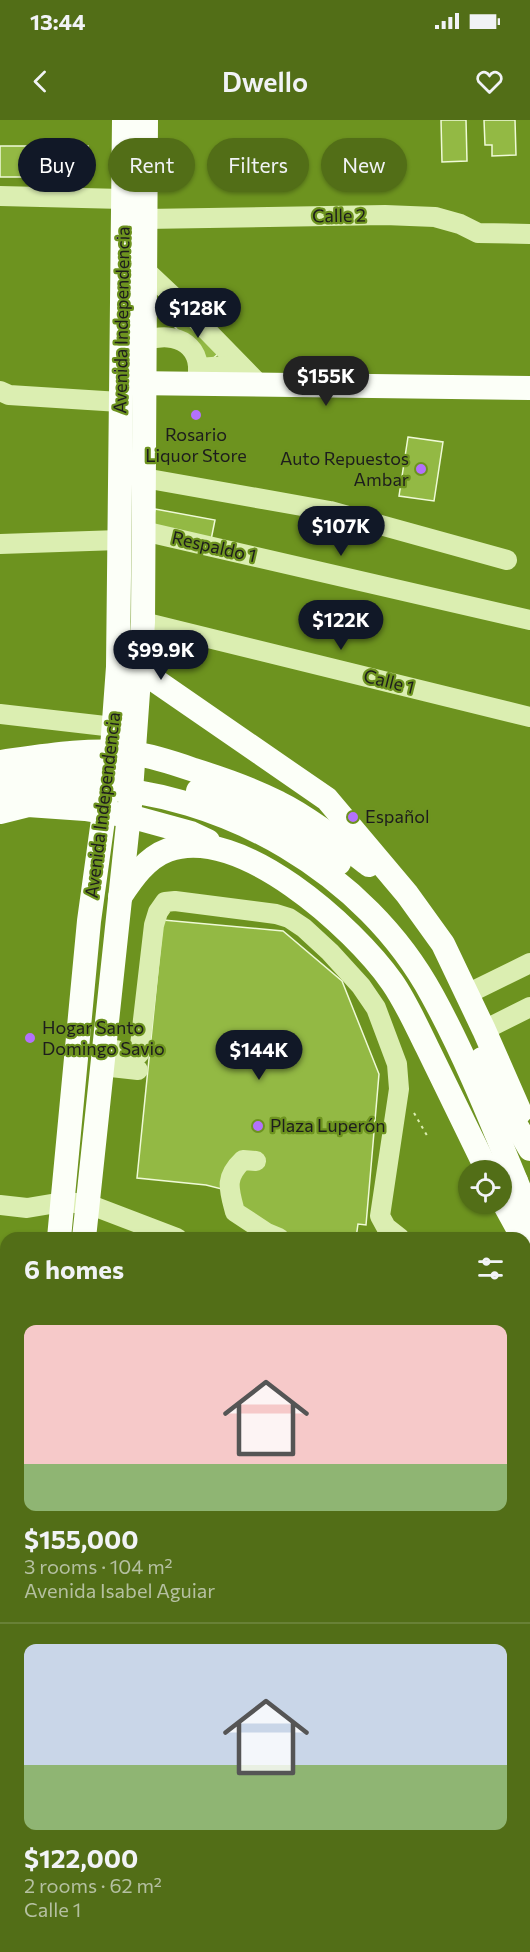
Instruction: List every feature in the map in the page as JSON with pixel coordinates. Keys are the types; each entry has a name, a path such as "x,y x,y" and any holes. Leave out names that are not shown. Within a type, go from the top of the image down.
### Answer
{"main road":[{"name":"Avenida Independencia","path":"85,1232 129,816 123,752 114,727 118,667 124,120"},
{"name":"Avenida Independencia","path":"60,1232 92,898 104,812 123,752 140,670 144,478 146,120"},
{"path":"120,392 145,382 197,375 260,385 530,388"},
{"path":"140,670 327,799 407,894 443,944 484,1030 530,1136"},
{"path":"0,762 43,756 123,752 169,761 233,783 280,803 346,847 407,894"},
{"path":"0,775 50,770 88,771 154,779 191,788 241,805 277,821 308,840 366,886 393,913 424,952 445,983 509,1113 530,1149"},
{"path":"0,795 52,788 86,787 180,802 280,842 333,879 373,914 402,949 432,994 479,1089 499,1160"},
{"path":"0,812 28,805 85,809 129,816 192,833 233,852 283,880 315,902 355,939 393,982 482,1160"},
{"path":"120,897 148,862 167,850 189,845 233,852"},
{"path":"512,1195 530,1215"},
{"path":"512,1202 522,1232"}],"street":[{"path":"0,196 123,199"},
{"name":"Calle 2","path":"145,219 385,215 435,217 460,224 478,233 530,234"},
{"path":"144,269 260,385"},
{"path":"171,337 177,300"},
{"path":"145,341 155,337 171,337 187,345 193,351 197,375 240,365"},
{"path":"0,391 9,395 120,392"},
{"path":"144,478 330,511 507,560"},
{"name":"Respaldo 1","path":"143,531 530,620"},
{"path":"0,544 119,540"},
{"name":"Calle 1","path":"142,622 530,717"},
{"path":"0,714 114,727"},
{"path":"103,1057 139,1054 154,925 158,912 165,902 175,901 290,918 330,952 361,986 376,1008 398,1064 399,1089 380,1216 393,1232"},
{"path":"467,994 530,963"},
{"path":"484,1030 530,1007"},
{"path":"103,1057 138,1070"},
{"path":"256,1161 243,1160 236,1167 228,1183 235,1212 265,1232"},
{"path":"0,1205 27,1208 63,1202 88,1204 161,1232"}],"path":[{"path":"399,1089 429,1139"}],"building":[{"path":"441,120 466,120 467,161 442,162"},
{"path":"484,120 515,120 516,155 492,156 492,145 485,145"},
{"path":"0,146 18,146 18,177 0,177"},
{"path":"187,316 220,352 208,363 175,327"},
{"name":"Auto Repuestos Ambar","path":"408,437 443,442 434,501 399,496"},
{"path":"155,509 215,520 211,540 151,529"},
{"name":"Plaza Luperón","path":"163,920 283,931 342,981 379,1074 366,1225 358,1224 357,1232 280,1232 233,1213 226,1190 206,1185 137,1178"}],"place":[{"name":"Rosario Liquor Store","path":"196,415"},
{"name":"Auto Repuestos Ambar","path":"421,469"},
{"name":"Español","path":"353,817"},
{"name":"Hogar Santo Domingo Savio","path":"30,1038"},
{"name":"Plaza Luperón","path":"258,1126"}]}
